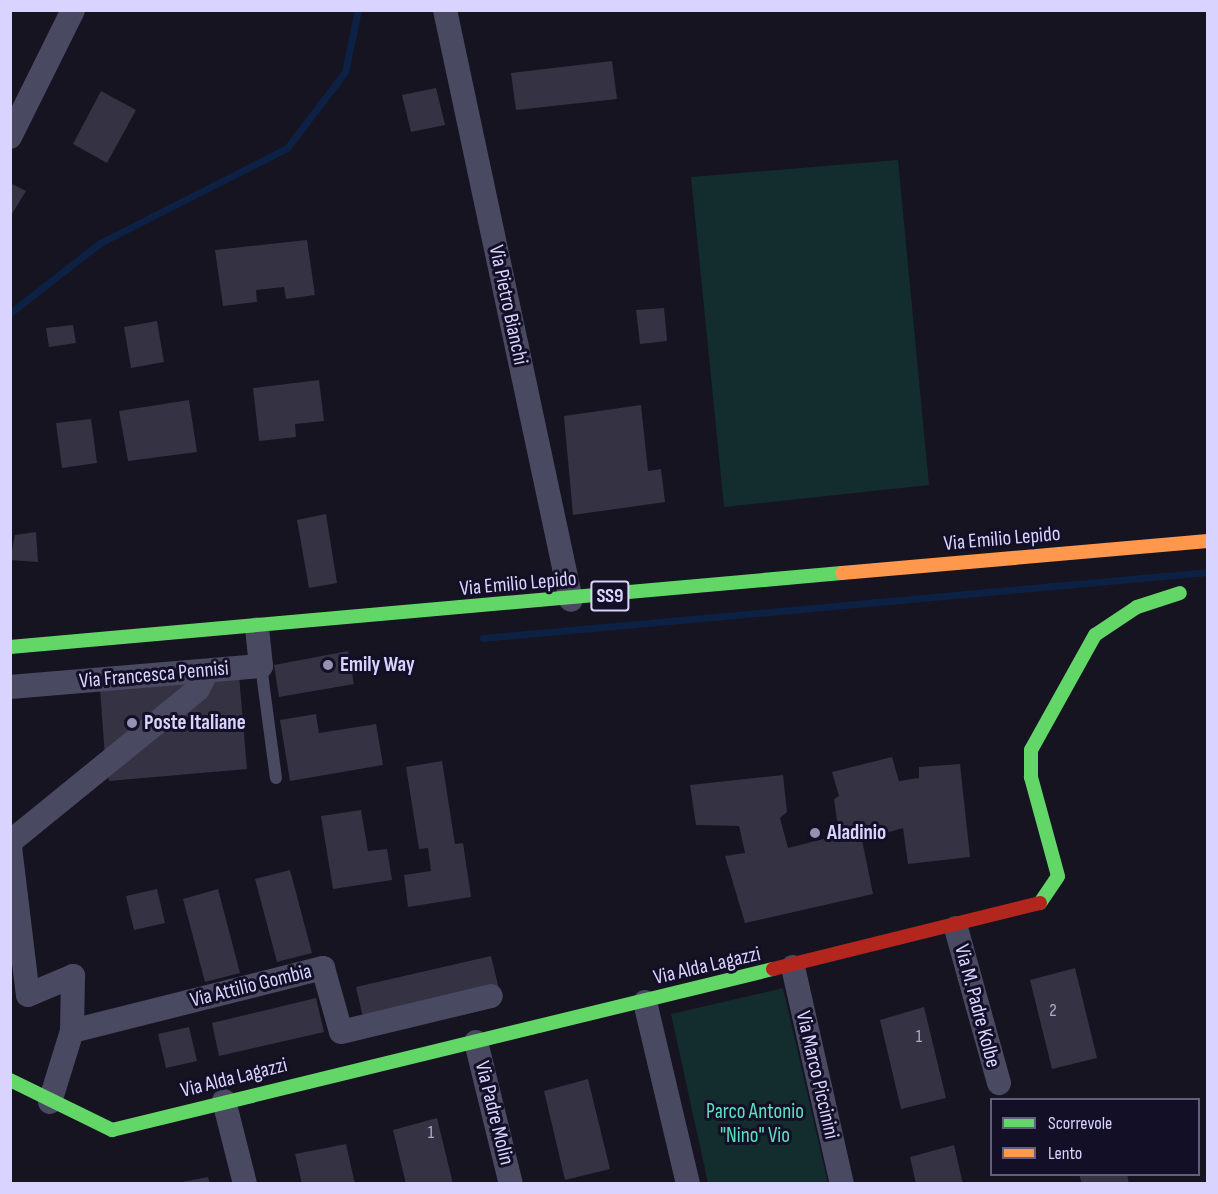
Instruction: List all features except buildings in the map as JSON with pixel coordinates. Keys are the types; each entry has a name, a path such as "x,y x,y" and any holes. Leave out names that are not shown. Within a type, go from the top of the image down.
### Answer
{"street":[{"path":"10,137 73,10"},
{"name":"Via Pietro Bianchi","path":"445,10 571,600"},
{"name":"Via Emilio Lepido","path":"10,647 258,629 1208,541"},
{"name":"Via Alda Lagazzi","path":"10,1080 50,1102 112,1130 224,1101 956,928 1048,898 1058,876 1056,854 1031,777 1031,750 1095,635 1137,607 1180,593"},
{"path":"258,629 261,666"},
{"name":"Via Francesca Pennisi","path":"10,687 261,666"},
{"path":"10,842 198,689 207,671"},
{"path":"10,846 28,995 74,976 72,1031 50,1102"},
{"name":"Via M. Padre Kolbe","path":"956,928 999,1083"},
{"name":"Via Marco Piccinini","path":"793,967 842,1184"},
{"name":"Via Attilio Gombia","path":"72,1031 323,968 341,1032 491,996"},
{"path":"645,1002 688,1184"},
{"name":"Via Padre Molin","path":"476,1042 511,1184"},
{"path":"224,1101 245,1184"}],"lane":[{"path":"261,666 276,778"}],"green space":[{"path":"898,160 929,485 724,507 691,177"},
{"name":"Parco Antonio \"Nino\" Vio","path":"783,988 828,1183 708,1183 671,1014"}],"waterway":[{"path":"10,313 100,243 287,148 345,72 358,10"},
{"path":"483,638 1208,572"}],"traffic: fast":[{"path":"10,647 842,573"},
{"path":"1040,903 1058,876 1031,777 1031,750 1095,635 1137,607 1180,593"},
{"path":"10,1080 112,1130 773,969"}],"traffic: slow":[{"path":"842,573 1208,541"}],"traffic: jam":[{"path":"773,969 1040,903"}],"place":[{"name":"Emily Way","path":"328,665"},
{"name":"Poste Italiane","path":"132,723"},
{"name":"Aladinio","path":"815,833"}]}
